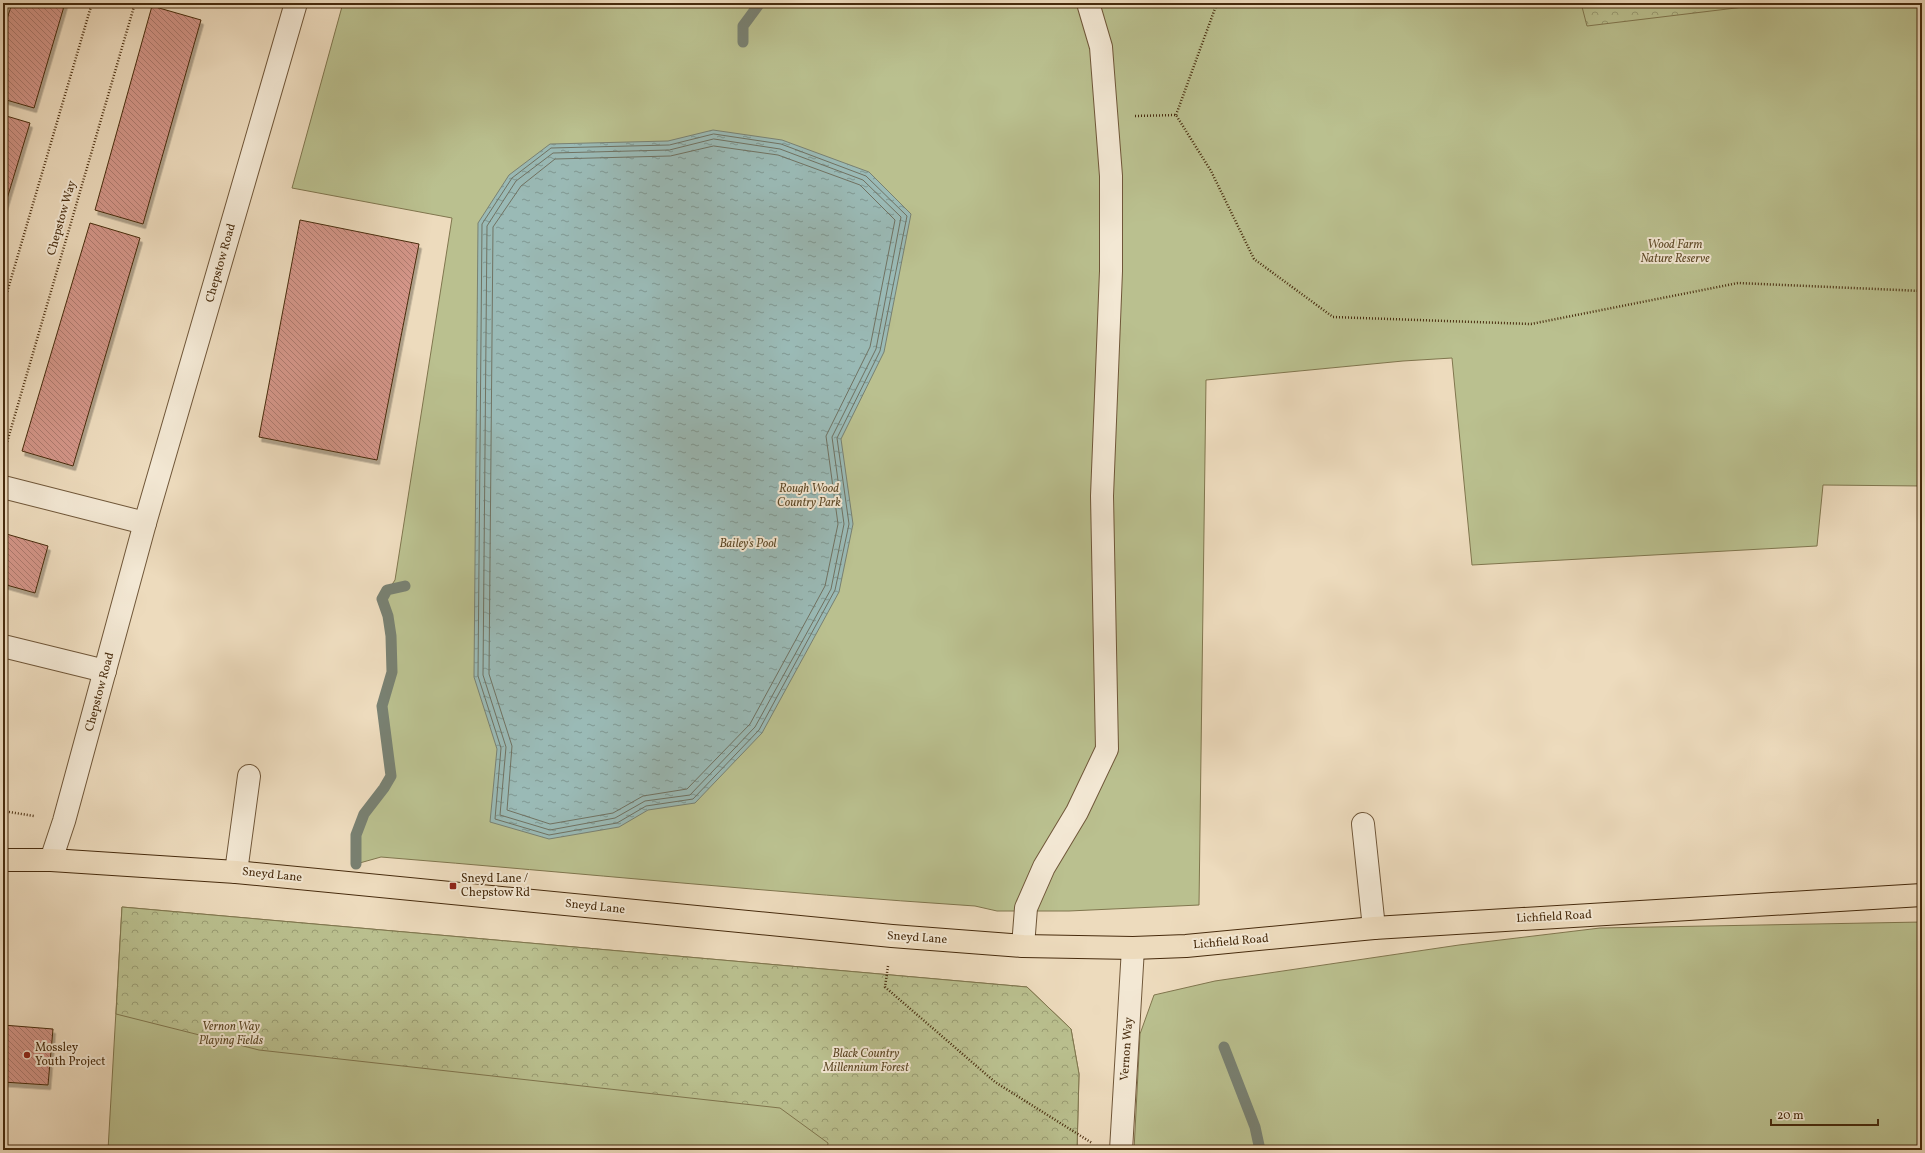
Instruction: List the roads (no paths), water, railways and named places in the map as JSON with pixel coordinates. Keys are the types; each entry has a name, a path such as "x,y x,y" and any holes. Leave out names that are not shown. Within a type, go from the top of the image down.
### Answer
{"main road":[{"name":"Sneyd Lane","path":"3,860 51,860 236,872 892,936 1022,946 1133,948 1186,946"},
{"name":"Lichfield Road","path":"1186,946 1374,928 1922,896"}],"street":[{"name":"Chepstow Road","path":"51,860 64,822 145,523 296,3"},
{"path":"1022,946 1026,908 1044,867 1077,812 1107,748 1102,496 1111,272 1111,176 1101,47 1088,3"},
{"path":"3,487 145,523"},
{"path":"3,646 106,671"},
{"path":"236,872 249,776"},
{"path":"1363,824 1374,928"},
{"name":"Vernon Way","path":"1120,1150 1133,948"}],"water":[{"path":"713,130 782,140 869,172 911,214 884,352 841,439 853,524 839,592 762,733 695,803 648,810 619,827 549,839 490,822 497,749 474,677 478,223 509,175 550,144 668,141"}],"waterway":[{"path":"743,42 743,26 760,3"},
{"path":"356,864 356,835 364,814 384,788 391,776 382,706 392,672 391,636 388,616 382,599 387,590 405,586"},
{"path":"1224,1047 1255,1127 1260,1150"}],"place":[{"name":"Sneyd Lane / Chepstow Rd","path":"453,886"},
{"name":"Mossley Youth Project","path":"27,1055"}],"park label":[{"name":"Wood Farm Nature Reserve","path":"1675,252"},
{"name":"Rough Wood Country Park","path":"809,496"},
{"name":"Bailey's Pool","path":"748,544"},
{"name":"Vernon Way Playing Fields","path":"231,1034"},
{"name":"Black Country Millennium Forest","path":"866,1061"}]}
